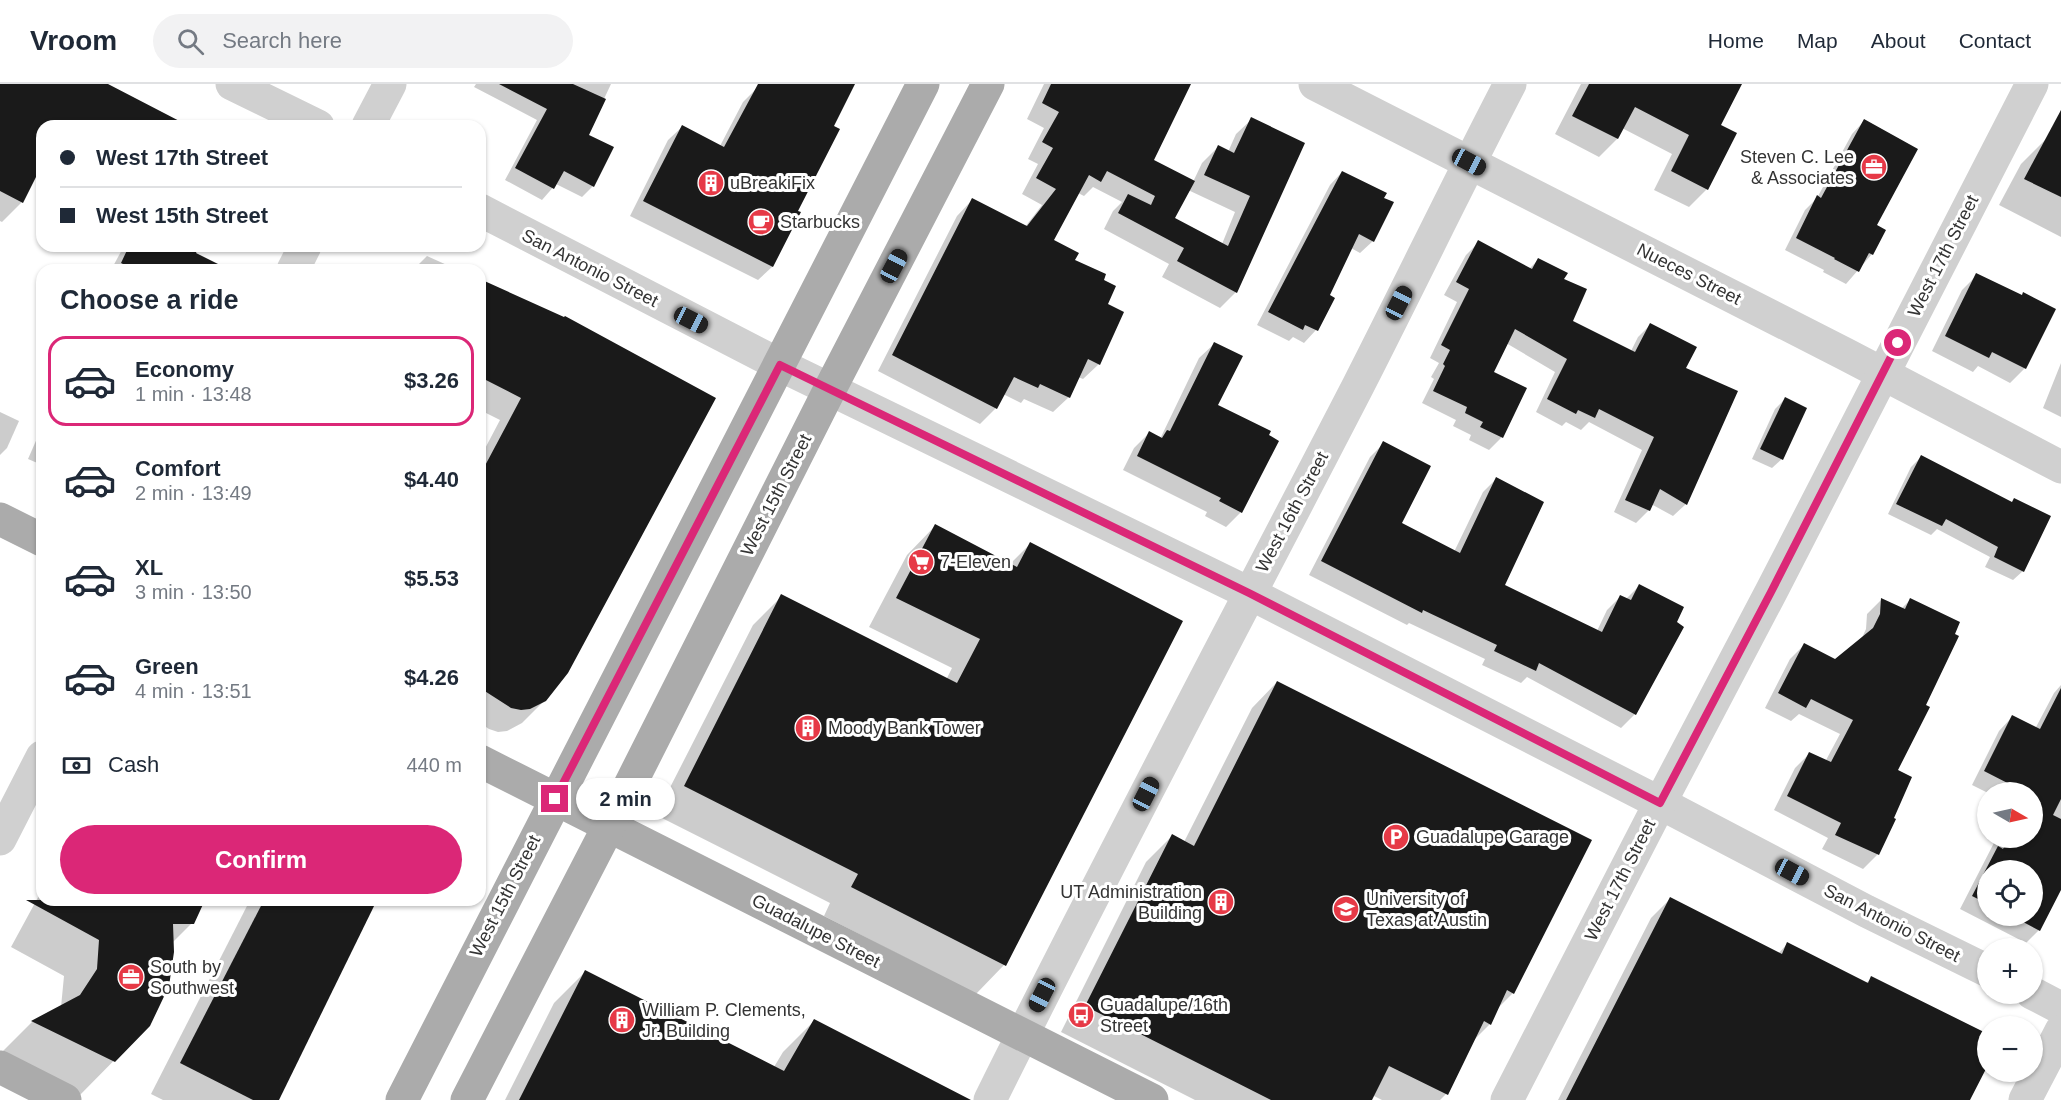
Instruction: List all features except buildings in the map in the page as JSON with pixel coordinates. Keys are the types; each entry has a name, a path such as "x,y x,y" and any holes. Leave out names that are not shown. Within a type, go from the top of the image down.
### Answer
{"main road":[{"name":"West 15th Street","path":"402,1100 923,84"},
{"name":"West 15th Street","path":"467,1100 988,84"},
{"path":"0,519 36,537"},
{"name":"Guadalupe Street","path":"486,764 1152,1100"},
{"path":"0,1067 65,1100"}],"street":[{"path":"232,84 306,120"},
{"path":"371,120 390,84"},
{"name":"Nueces Street","path":"1315,84 1883,373 2061,467"},
{"name":"West 16th Street","path":"990,1100 1358,385 1510,84"},
{"name":"West 17th Street","path":"1507,1100 2032,84"},
{"name":"San Antonio Street","path":"486,213 780,365 1249,593 1866,911 1977,966"},
{"path":"0,839 36,769"},
{"path":"2043,999 2061,1008"},
{"path":"2025,1100 2061,1031"}],"place":[{"name":"Steven C. Lee & Associates","path":"1874,167"},
{"name":"uBreakiFix","path":"711,183"},
{"name":"Starbucks","path":"761,222"},
{"name":"7-Eleven","path":"921,562"},
{"name":"Moody Bank Tower","path":"808,728"},
{"name":"Guadalupe Garage","path":"1396,837"},
{"name":"UT Administration Building","path":"1221,902"},
{"name":"University of Texas at Austin","path":"1346,909"},
{"name":"South by Southwest","path":"131,977"},
{"name":"Guadalupe/16th Street","path":"1081,1015"},
{"name":"William P. Clements, Jr. Building","path":"622,1020"}],"route":[{"path":"555,799 780,365 1249,593 1660,803 1898,343"}]}
